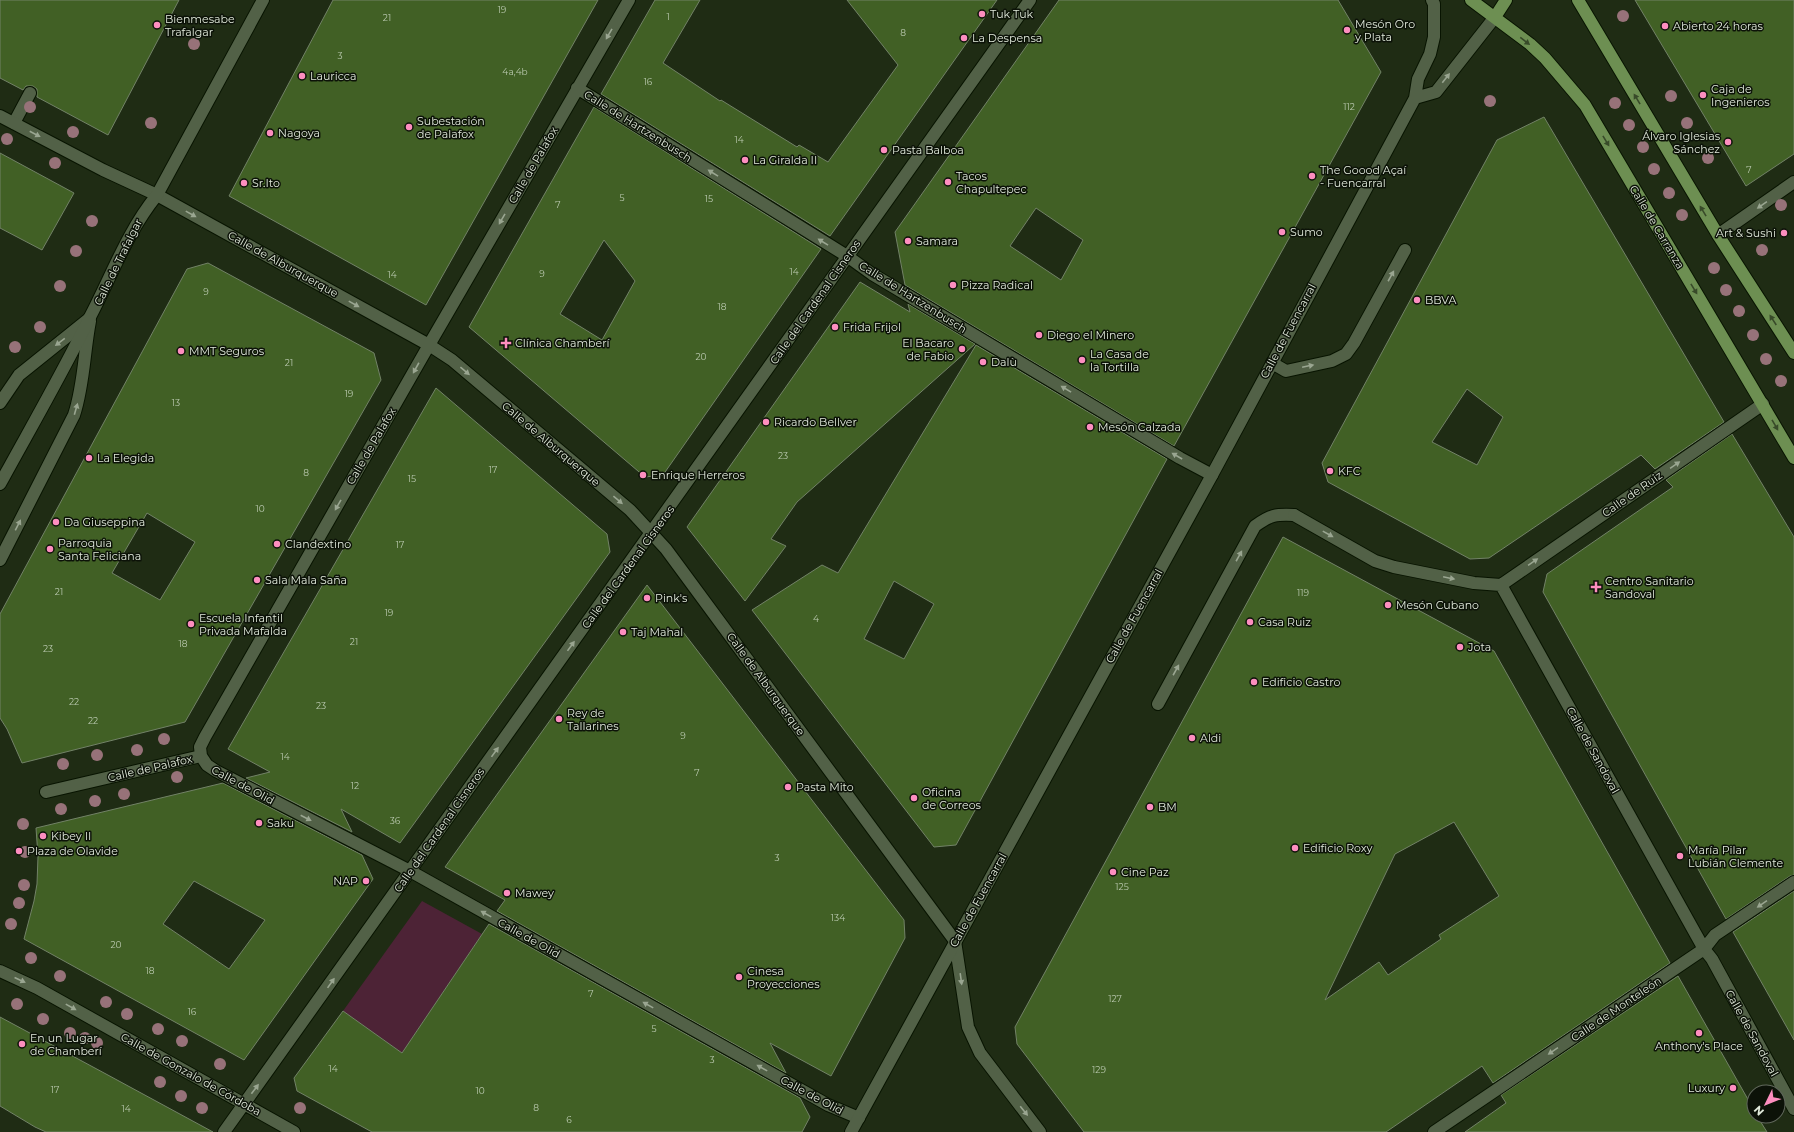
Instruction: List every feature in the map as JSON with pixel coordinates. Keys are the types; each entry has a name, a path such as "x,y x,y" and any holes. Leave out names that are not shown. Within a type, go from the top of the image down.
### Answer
{"main road":[{"name":"Calle de Carranza","path":"1471,0 1495,16 1545,58 1585,105 1794,458"},
{"path":"1495,16 1506,0"},
{"path":"1578,0 1718,235 1794,353"}],"street":[{"name":"Calle de Trafalgar","path":"0,484 90,318 127,239 142,214 157,194 263,0"},
{"name":"Calle de Palafox","path":"46,792 201,756 200,747 205,737 429,345 629,0"},
{"name":"Calle del Cardenal Cisneros","path":"224,1132 651,532 672,506 847,256 1030,0"},
{"name":"Calle de Fuencarral","path":"851,1132 1212,475 1415,98 1418,79 1430,54 1434,37 1434,4 1432,0"},
{"path":"1415,98 1436,92 1495,16"},
{"name":"Calle de Hartzenbusch","path":"577,88 847,256 872,274 1180,458 1212,475"},
{"path":"14,123 30,93"},
{"name":"Calle de Alburquerque","path":"0,116 103,170 157,194 429,345 452,360 630,510 671,556 955,941"},
{"path":"1718,235 1794,182"},
{"path":"1272,363 1286,371 1332,361 1346,354 1354,343 1405,250"},
{"path":"0,403 18,375 90,318"},
{"path":"0,560 74,416 80,393 90,318"},
{"name":"Calle de Ruiz","path":"1501,585 1762,404"},
{"path":"1158,704 1255,526 1264,519 1276,514 1294,516 1375,561 1394,567 1474,583 1501,585"},
{"name":"Calle de Sandoval","path":"1501,585 1794,1109"},
{"name":"Calle de Olid","path":"201,756 207,765 216,771 410,871 828,1106 858,1118"},
{"name":"Calle de Monteleón","path":"1434,1132 1704,949 1715,935 1794,882"},
{"path":"955,941 968,1027 980,1053 1007,1091 1040,1132"},
{"name":"Calle de Gonzalo de Córdoba","path":"1,971 37,988 294,1132"}],"shaded area":[{"path":"422,901 482,934 402,1053 343,1011"}],"building":[{"path":"0,0 179,0 108,135 37,97 37,89 33,86 26,86 23,90 0,78"},
{"path":"333,0 598,0 426,305 229,196"},
{"path":"655,0 700,0 663,63 720,101 721,100 797,147 799,145 828,162 898,65 847,0 997,0 830,236 601,94"},
{"path":"1059,0 1338,0 1381,72 1174,446 905,285 895,232","holes":["1036,208 1083,240 1061,280 1010,246"]},
{"path":"1635,0 1794,0 1794,154 1746,186"},
{"path":"594,107 821,249 663,475 645,477 469,327","holes":["604,240 635,281 602,340 560,314"]},
{"path":"1544,117 1724,422 1655,469 1641,455 1489,558 1470,559 1328,482 1322,463 1497,140","holes":["1467,389 1503,417 1477,465 1432,442"]},
{"path":"0,153 74,193 42,250 0,228"},
{"path":"208,263 374,353 381,380 185,722 22,763 7,729 0,718 0,614 187,269","holes":["147,513 195,542 160,600 112,573"]},
{"path":"860,282 910,312 908,304 975,344 797,502 771,539 786,546 745,601 687,527"},
{"path":"976,345 1167,459 956,845 934,847 752,610 822,565 838,573","holes":["894,581 934,604 904,659 864,639"]},
{"path":"436,388 607,534 610,552 400,843 341,809 352,832 246,778 270,772 228,749"},
{"path":"1732,434 1794,537 1794,875 1790,876 1726,919 1543,592 1547,574 1673,487 1666,480"},
{"path":"1283,537 1494,651 1670,963 1493,1083 1482,1066 1386,1132 1084,1132 1017,1044 1015,1027","holes":["1454,822 1499,896 1439,935 1441,939 1388,975 1379,962 1325,1000 1395,854"]},
{"path":"647,585 904,920 905,938 831,1076 770,1043 786,1073 497,911 505,900 445,867"},
{"path":"223,783 362,855 373,879 244,1060 24,939 37,884 38,856 36,828","holes":["194,881 265,920 229,969 163,924"]},
{"path":"1794,891 1794,1040 1733,932"},
{"path":"489,924 800,1098 810,1117 802,1132 372,1132 297,1091 294,1078 343,1011 402,1053"},
{"path":"1678,976 1746,1096 1746,1124 1762,1124 1767,1132 1465,1132 1506,1103 1501,1095"},
{"path":"0,1017 213,1132 46,1132 35,1127 0,1106"}],"place":[{"name":"Tuk Tuk","path":"982,14"},
{"name":"Bienmesabe Trafalgar","path":"157,25"},
{"name":"Abierto 24 horas","path":"1665,26"},
{"name":"Mesón Oro y Plata","path":"1347,30"},
{"name":"La Despensa","path":"964,38"},
{"name":"Lauricca","path":"302,76"},
{"name":"Caja de Ingenieros","path":"1703,95"},
{"name":"Subestación de Palafox","path":"409,127"},
{"name":"Nagoya","path":"270,133"},
{"name":"Álvaro Iglesias Sánchez","path":"1728,142"},
{"name":"Pasta Balboa","path":"884,150"},
{"name":"La Giralda II","path":"745,160"},
{"name":"The Goood Açaí - Fuencarral","path":"1312,176"},
{"name":"Tacos Chapultepec","path":"948,182"},
{"name":"Sr.Ito","path":"244,183"},
{"name":"Sumo","path":"1282,232"},
{"name":"Art & Sushi","path":"1784,233"},
{"name":"Samara","path":"908,241"},
{"name":"Pizza Radical","path":"953,285"},
{"name":"BBVA","path":"1417,300"},
{"name":"Frida Frijol","path":"835,327"},
{"name":"Diego el Minero","path":"1039,335"},
{"name":"Clínica Chamberí","path":"506,343"},
{"name":"El Bacaro de Fabio","path":"962,349"},
{"name":"MMT Seguros","path":"181,351"},
{"name":"La Casa de la Tortilla","path":"1082,360"},
{"name":"Dalù","path":"983,362"},
{"name":"Ricardo Bellver","path":"766,422"},
{"name":"Mesón Calzada","path":"1090,427"},
{"name":"La Elegida","path":"89,458"},
{"name":"KFC","path":"1330,471"},
{"name":"Enrique Herreros","path":"643,475"},
{"name":"Da Giuseppina","path":"56,522"},
{"name":"Clandextino","path":"277,544"},
{"name":"Parroquia Santa Feliciana","path":"50,549"},
{"name":"Sala Mala Saña","path":"257,580"},
{"name":"Centro Sanitario Sandoval","path":"1596,587"},
{"name":"Pink's","path":"647,598"},
{"name":"Mesón Cubano","path":"1388,605"},
{"name":"Casa Ruiz","path":"1250,622"},
{"name":"Escuela Infantil Privada Mafalda","path":"191,624"},
{"name":"Taj Mahal","path":"623,632"},
{"name":"Jota","path":"1460,647"},
{"name":"Edificio Castro","path":"1254,682"},
{"name":"Rey de Tallarines","path":"559,719"},
{"name":"Aldi","path":"1192,738"},
{"name":"Pasta Mito","path":"788,787"},
{"name":"Oficina de Correos","path":"914,798"},
{"name":"BM","path":"1150,807"},
{"name":"Saku","path":"259,823"},
{"name":"Kibey II","path":"43,836"},
{"name":"Edificio Roxy","path":"1295,848"},
{"name":"Plaza de Olavide","path":"19,851"},
{"name":"María Pilar Lubián Clemente","path":"1680,856"},
{"name":"Cine Paz","path":"1113,872"},
{"name":"NAP","path":"366,881"},
{"name":"Mawey","path":"507,893"},
{"name":"Cinesa Proyecciones","path":"739,977"},
{"name":"Anthony's Place","path":"1699,1033"},
{"name":"En un Lugar de Chamberí","path":"22,1044"},
{"name":"Luxury","path":"1733,1088"}]}
